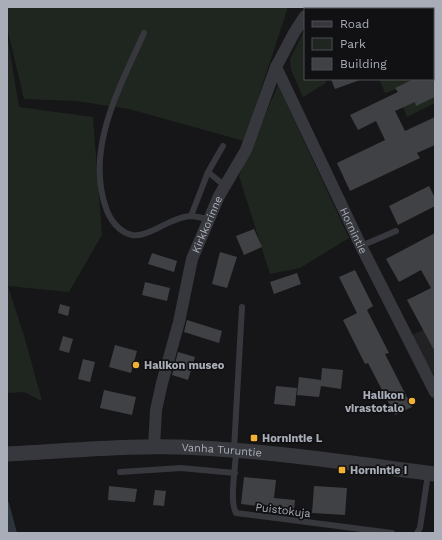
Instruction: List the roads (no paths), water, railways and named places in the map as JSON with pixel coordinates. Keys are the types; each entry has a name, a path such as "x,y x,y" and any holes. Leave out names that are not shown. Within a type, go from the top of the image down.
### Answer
{"street":[{"name":"Kirkkorinne","path":"154,447 156,410 179,322 192,259 208,219 246,150 276,67 304,18"},
{"name":"Hornintie","path":"276,67 361,246 435,392"},
{"name":"Vanha Turuntie","path":"7,454 154,447 200,448 307,456 431,473"}],"lane":[{"path":"144,33 113,105 103,139 99,172 104,202 114,223 125,232 134,235 142,234 174,220 191,216 208,219"},
{"path":"191,216 208,172 223,146"},
{"path":"208,172 225,186"},
{"path":"361,246 396,231"},
{"name":"Puistokuja","path":"242,307 233,508 236,514 392,533"},
{"path":"120,472 181,468 235,473"},
{"path":"417,533 420,528 431,473"}],"place":[{"name":"Halikon museo","path":"136,365"},
{"name":"Halikon virastotalo","path":"412,401"},
{"name":"Hornintie L","path":"254,438"},
{"name":"Hornintie I","path":"342,470"}]}
